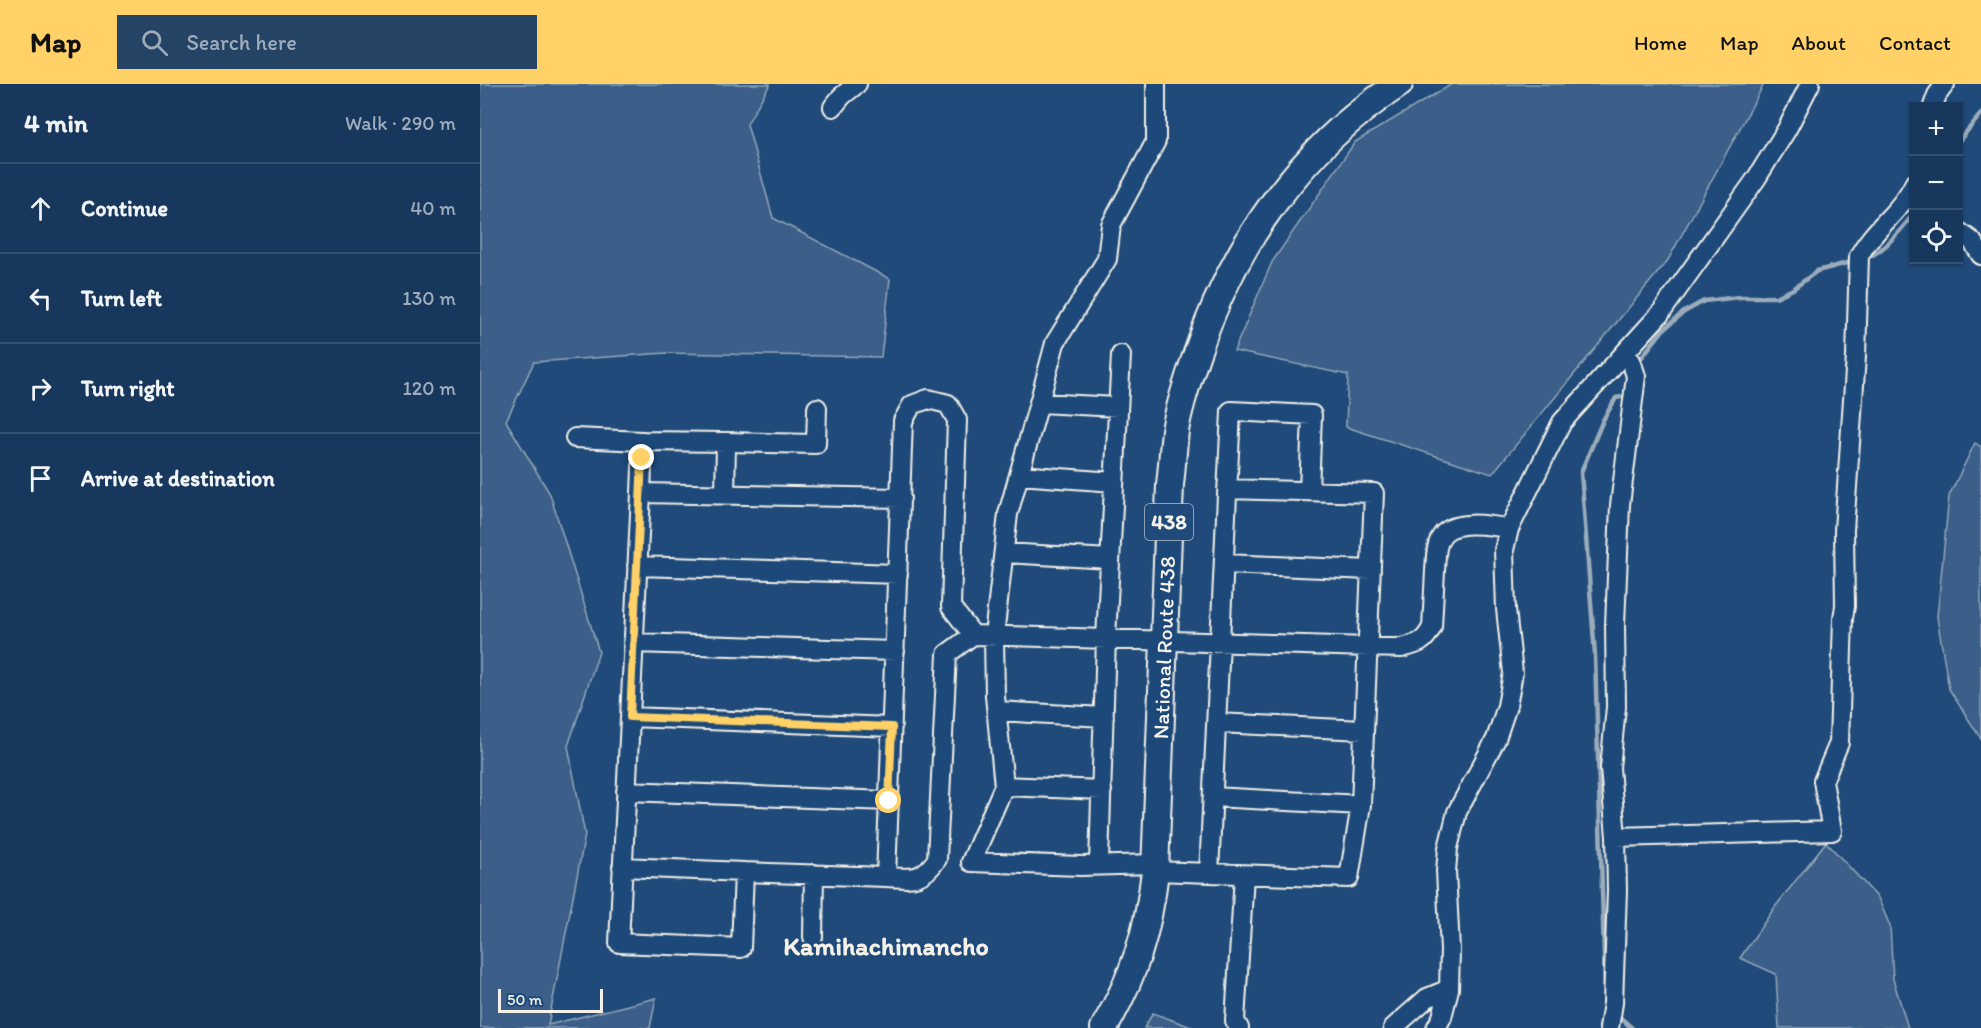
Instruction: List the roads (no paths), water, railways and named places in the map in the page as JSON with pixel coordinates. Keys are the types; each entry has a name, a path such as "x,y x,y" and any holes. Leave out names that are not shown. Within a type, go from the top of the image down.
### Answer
{"highway":[{"name":"National Route 438","path":"1104,1028 1128,983 1151,910 1155,868 1170,485 1176,429 1187,382 1205,329 1225,282 1247,241 1300,170 1333,135 1363,109 1399,84"}],"street":[{"path":"834,107 842,96 856,84"},
{"path":"1155,84 1156,141 1111,225 1107,259 1055,343 1008,514 994,636 997,711 1004,786 971,862 1081,866 1099,864 1244,875 1349,878 1361,805 1374,493 1227,489"},
{"path":"1436,1028 1442,1017 1449,989 1450,950 1446,871 1448,848 1457,812 1496,739 1507,706 1513,673 1504,550 1509,529 1562,422 1630,362 1660,314 1756,179 1787,129 1810,84"},
{"path":"1934,102 1944,84"},
{"path":"1617,837 1832,831 1823,781 1839,743 1845,606 1844,530 1856,356 1859,261 1866,244 1909,194"},
{"path":"1963,234 1972,241 1981,255"},
{"path":"1099,864 1106,638 1121,355"},
{"path":"1611,1014 1617,891 1617,837 1610,768 1616,707 1615,625 1620,505 1636,390 1630,362"},
{"path":"886,877 903,421 912,405 928,399 948,404 957,420 951,607 973,635"},
{"path":"1039,403 1118,407"},
{"path":"575,438 816,444 817,408"},
{"path":"1209,873 1231,411 1312,415 1309,491"},
{"path":"643,441 619,943 741,948 744,872"},
{"path":"725,495 726,442"},
{"path":"1019,475 1114,482"},
{"path":"641,493 901,498"},
{"path":"622,867 913,878 927,873 937,859 947,654 973,635 1401,648 1418,644 1427,637 1432,627 1437,552 1440,538 1447,530 1456,526 1468,525 1489,525 1509,529"},
{"path":"1004,553 1110,559"},
{"path":"1224,564 1371,570"},
{"path":"637,566 898,574"},
{"path":"633,643 895,651"},
{"path":"997,711 1104,717"},
{"path":"630,717 892,727"},
{"path":"1217,723 1364,730"},
{"path":"1004,786 1102,790"},
{"path":"626,791 889,801"},
{"path":"1213,797 1361,805"},
{"path":"813,937 814,874"},
{"path":"1239,1028 1235,1021 1244,875"},
{"path":"1393,1028 1427,998 1449,989"}],"waterway":[{"path":"1963,136 1981,114"},
{"path":"1863,259 1884,247 1909,220"},
{"path":"1637,363 1663,330 1684,312 1704,301 1740,297 1776,297 1793,289 1817,271 1855,261"},
{"path":"1605,990 1595,655 1581,472 1603,420 1616,398 1626,396 1626,392"},
{"path":"1616,1014 1632,1028"}],"district":[{"name":"Kamihachimancho","path":"886,946"}]}
